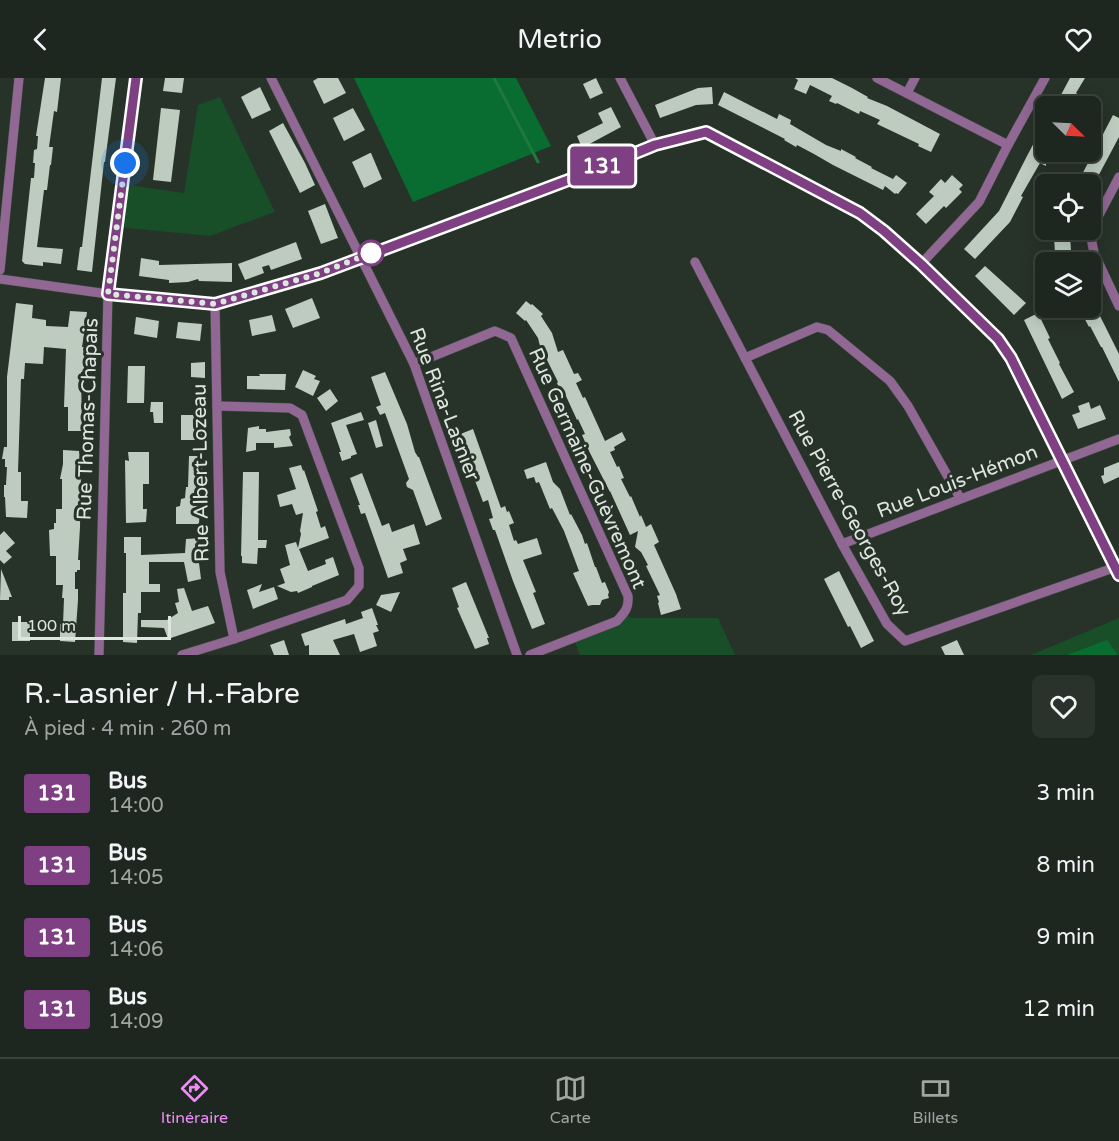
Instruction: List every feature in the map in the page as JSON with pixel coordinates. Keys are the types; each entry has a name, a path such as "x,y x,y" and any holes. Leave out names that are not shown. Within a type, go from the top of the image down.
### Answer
{"street":[{"path":"0,270 19,78"},
{"name":"Rue Thomas-Chapais","path":"99,655 108,294 136,78"},
{"name":"Rue Rina-Lasnier","path":"272,78 414,364 517,655"},
{"path":"620,78 655,145"},
{"path":"877,78 1008,145"},
{"path":"907,93 915,78"},
{"path":"921,264 979,202 1045,78"},
{"path":"0,279 108,294 215,304 321,273 655,145 706,132 860,213 921,264 998,339 1011,358 1118,569"},
{"path":"0,161 11,162"},
{"path":"1119,177 1090,232 1094,253 1119,306"},
{"name":"Rue Pierre-Georges-Roy","path":"695,262 842,544 887,624 905,641 1118,569"},
{"name":"Rue Albert-Lozeau","path":"215,304 220,572 234,639"},
{"path":"745,358 817,327 828,330 890,381 908,406 960,498"},
{"name":"Rue Germaine-Guèvremont","path":"414,364 495,332 511,338 628,596 629,604 618,621 530,655"},
{"path":"182,655 347,600 359,586 359,568 302,415 290,408 217,406"},
{"name":"Rue Louis-Hémon","path":"842,544 1119,439"}],"green space":[{"path":"354,78 516,78 551,146 413,202"},
{"path":"220,97 275,212 210,236 117,227 122,184 184,193 198,105"},
{"path":"625,613 631,618 718,618 735,655 580,655 573,637"},
{"path":"1119,618 1119,655 1031,655"},
{"path":"1107,640 1118,655 1067,655"}],"building":[{"path":"45,78 61,78 57,112 54,111 49,147 53,147 51,165 47,190 44,190 37,247 63,249 61,264 43,262 43,266 25,264 22,261 31,178 34,178 34,150 37,149 38,136 36,136"},
{"path":"102,78 116,78 92,272 77,270 80,247 82,247"},
{"path":"165,78 184,78 182,93 163,91"},
{"path":"318,78 338,78 346,93 324,104 313,81"},
{"path":"596,78 603,93 590,99 583,84"},
{"path":"795,78 832,78 940,134 931,152 877,124 880,120 829,101 832,96 810,85 806,94 794,89 798,80"},
{"path":"1070,78 1085,78 1076,93 1080,96 1060,96"},
{"path":"260,87 271,110 252,119 241,97"},
{"path":"712,87 713,104 696,105 660,118 655,105 698,88"},
{"path":"724,92 777,119 779,114 791,120 790,124 826,145 841,151 841,149 871,168 893,179 896,175 907,183 898,194 895,194 885,186 883,190 797,145 796,147 785,139 718,105"},
{"path":"611,107 621,127 582,148 577,136 603,123 598,113"},
{"path":"161,108 180,110 171,182 153,180"},
{"path":"353,108 365,130 344,141 333,118"},
{"path":"1113,115 1119,118 1119,137 1099,174 1082,174 1088,162 1101,162 1101,138"},
{"path":"283,123 315,185 300,193 269,131"},
{"path":"1035,141 1035,162 1046,162 1046,166 1040,163 1021,196 1023,197 1010,222 975,259 964,249 999,211"},
{"path":"371,153 382,179 364,188 352,162"},
{"path":"952,175 963,185 959,189 962,192 926,224 916,214 934,196 929,192 941,179 945,183"},
{"path":"325,204 338,238 321,244 308,211"},
{"path":"1054,240 1070,240 1071,251 1055,252"},
{"path":"296,242 302,259 271,270 269,265 262,267 264,273 245,280 238,264"},
{"path":"141,258 159,261 159,265 232,263 232,282 199,281 198,279 169,283 169,280 139,276"},
{"path":"985,266 1026,303 1014,315 975,276"},
{"path":"312,298 320,318 293,328 285,309"},
{"path":"526,301 543,314 541,316 552,333 558,352 563,350 574,374 578,373 582,380 576,383 605,441 622,432 626,440 610,452 617,467 619,466 624,478 621,479 640,517 641,515 646,527 651,524 659,542 654,545 681,609 661,615 657,596 660,595 646,566 648,565 641,552 635,547 638,531 630,535 590,453 578,419 566,396 563,398 538,338 526,320 516,313"},
{"path":"16,303 33,305 32,318 46,320 46,326 68,327 70,311 87,312 86,319 88,319 82,347 85,347 84,372 81,372 82,431 68,431 68,407 64,407 66,349 44,347 43,364 25,363 24,379 21,379 18,472 21,472 21,501 28,501 27,518 6,517 4,485 6,485 7,467 5,467 5,459 2,459 4,447 7,447 7,377"},
{"path":"1035,314 1035,318 1040,318 1059,364 1074,392 1062,399 1024,320"},
{"path":"272,315 276,331 252,336 249,320"},
{"path":"136,317 159,321 157,338 134,334"},
{"path":"1084,318 1101,318 1119,354 1119,382 1102,347"},
{"path":"178,322 202,324 200,341 176,338"},
{"path":"205,362 205,378 191,377 191,363"},
{"path":"128,366 145,366 144,403 127,403"},
{"path":"303,370 316,376 314,379 320,381 313,396 295,387"},
{"path":"385,372 442,519 426,526 413,490 407,487 406,483 409,479 385,413 380,415 376,407 381,405 371,377"},
{"path":"259,374 286,374 285,390 247,389 247,376 260,376"},
{"path":"330,389 338,401 326,411 317,398"},
{"path":"151,402 163,402 163,423 154,423 153,412 150,412"},
{"path":"1089,402 1091,409 1100,405 1106,419 1078,429 1072,415 1080,412 1078,406"},
{"path":"361,412 364,420 346,425 357,454 342,461 331,423"},
{"path":"181,415 203,415 203,440 181,440"},
{"path":"376,420 383,446 376,448 368,423"},
{"path":"259,426 259,429 266,429 266,432 290,429 289,437 293,446 274,448 274,443 256,443 256,450 246,452 248,428"},
{"path":"473,429 501,508 505,506 514,523 509,525 514,541 516,540 518,544 537,538 542,554 523,560 536,592 533,593 545,624 532,629 489,519 493,518 488,500 483,502 458,435"},
{"path":"63,450 79,451 81,475 78,560 80,560 80,570 75,572 75,589 78,589 78,600 75,642 60,641 60,624 63,625 63,585 56,585 56,556 50,556 49,530 54,529 54,523 56,523 56,509 62,509 62,479 60,479"},
{"path":"128,452 149,452 149,484 143,484 143,509 147,509 146,522 126,523 125,460 129,461"},
{"path":"189,456 203,456 199,524 176,524 176,507 180,506 181,499 185,498 186,487 188,487"},
{"path":"546,462 553,482 560,489 570,515 585,544 587,543 602,583 605,582 609,592 609,598 602,600 600,605 588,606 573,573 579,571 564,531 552,508 550,509 539,482 536,483 534,477 527,479 524,470"},
{"path":"1119,462 1119,477 1104,484 1101,476 1104,475 1104,468"},
{"path":"301,465 318,511 316,512 321,528 325,526 329,538 299,549 308,571 326,564 325,560 333,557 339,575 298,593 277,586 285,583 280,569 290,565 285,545 296,542 298,548 303,513 296,515 292,504 280,507 277,495 296,489 289,468"},
{"path":"243,472 259,472 258,540 267,540 266,548 258,548 257,564 242,563"},
{"path":"362,473 382,526 389,523 392,532 414,524 420,544 403,549 407,560 400,563 403,573 388,578 365,513 361,514 350,478"},
{"path":"4,531 15,543 6,551 12,557 4,564 0,560 0,535"},
{"path":"124,537 141,537 141,555 185,553 186,539 201,538 201,554 198,555 201,579 188,582 184,562 149,562 149,584 160,584 160,592 141,592 137,643 123,642 123,593 126,593"},
{"path":"1,569 12,597 9,597 9,600 0,600"},
{"path":"839,571 874,641 861,648 824,579"},
{"path":"466,582 489,638 487,638 489,644 475,649 457,608 459,607 452,588"},
{"path":"262,584 259,592 274,587 278,599 253,609 247,590"},
{"path":"184,588 192,611 208,606 215,623 168,639 164,628 141,627 141,620 167,620 178,613 175,603 179,602 177,589"},
{"path":"400,592 391,612 376,605 381,595"},
{"path":"372,608 379,631 373,633 377,646 360,652 354,634 333,640 340,655 309,655 309,645 305,646 301,634 345,619 346,624 363,618 361,612"},
{"path":"12,622 30,622 30,641 12,641"},
{"path":"284,640 289,655 274,655 270,645"},
{"path":"957,640 964,655 945,655 941,647"}],"waterway":[{"path":"494,78 538,162"}],"bus line":[{"name":"131","path":"136,78 108,294 215,304 321,273 655,145 706,132 860,213 921,264 998,339 1011,358 1119,575"}],"route":[{"path":"125,163 108,294 215,304 321,273 371,253"}]}
